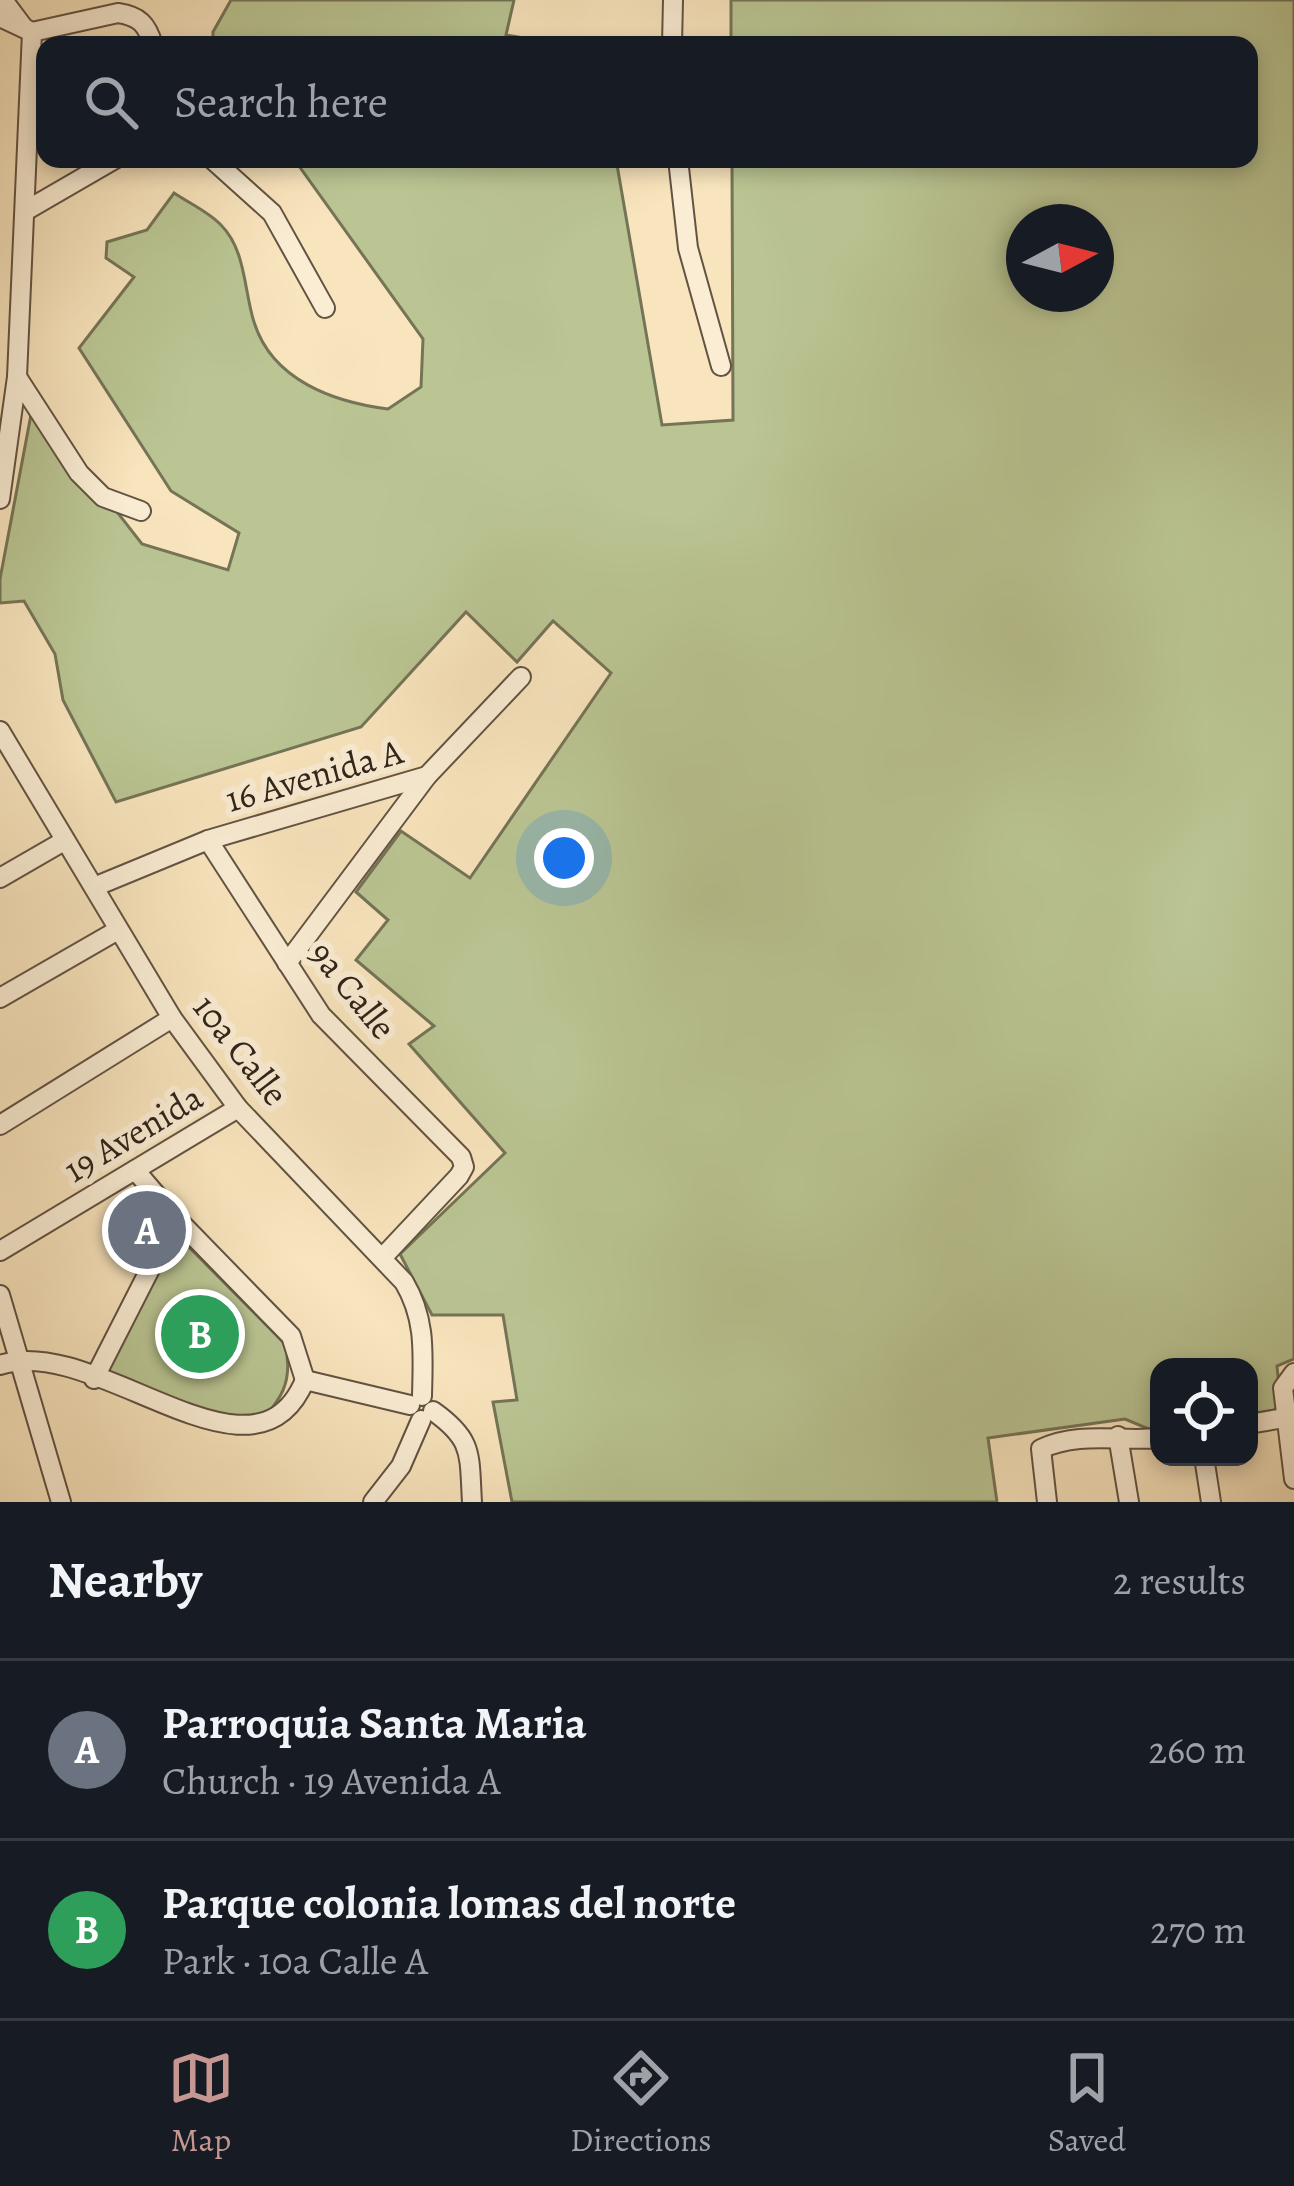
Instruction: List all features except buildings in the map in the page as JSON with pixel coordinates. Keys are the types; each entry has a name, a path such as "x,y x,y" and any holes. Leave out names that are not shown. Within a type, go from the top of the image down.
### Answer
{"street":[{"path":"0,499 17,377 27,210 28,30 3,0"},
{"path":"672,36 673,0"},
{"path":"0,17 28,30 118,13 139,18 148,36"},
{"path":"27,210 99,168"},
{"path":"222,168 272,213 325,308"},
{"path":"679,168 688,248 721,366"},
{"path":"17,377 79,472 103,496 141,511"},
{"name":"16 Avenida A","path":"94,887 208,840 427,776 520,677"},
{"name":"10a Calle","path":"0,731 172,1018 238,1108 383,1256 418,1306 423,1334 421,1408"},
{"path":"287,963 427,776"},
{"name":"9a Calle","path":"208,840 321,1015 461,1156 464,1166 459,1176 383,1256"},
{"path":"0,878 64,841"},
{"path":"0,998 118,931"},
{"path":"0,1126 172,1018"},
{"name":"19 Avenida","path":"0,1251 238,1108"},
{"path":"0,1365 20,1358 94,1379 219,1438 243,1439 275,1430 297,1403 305,1380 291,1336 176,1219 135,1170"},
{"path":"94,1379 176,1219"},
{"path":"0,1295 62,1502"},
{"path":"1294,1373 1283,1388 1294,1479"},
{"path":"305,1380 421,1408 458,1427 469,1455 472,1502"},
{"path":"373,1502 401,1466 421,1408"},
{"path":"1258,1422 1284,1418"},
{"path":"1118,1436 1129,1502"},
{"path":"1047,1502 1041,1449 1056,1442 1150,1438"},
{"path":"1205,1466 1211,1502"}],"green space":[{"path":"231,0 514,0 506,35 512,36 213,36"},
{"path":"731,0 1294,0 1294,1359 1277,1366 1281,1409 1258,1413 1258,1358 1150,1358 1150,1430 1125,1419 988,1438 997,1502 512,1502 493,1402 517,1400 503,1315 432,1315 400,1254 505,1153 409,1044 434,1026 356,960 388,920 356,892 401,831 470,878 611,673 553,621 517,662 466,612 361,727 116,802 63,700 55,654 24,601 0,603 0,579 33,404 142,544 228,570 239,533 171,491 79,348 134,277 106,258 107,242 147,230 174,193 211,216 229,235 240,259 254,322 275,359 326,394 388,409 421,387 423,339 300,168 618,168 662,425 733,420 732,168 1258,168 1258,36 731,36"},
{"path":"178,1236 285,1344 288,1369 283,1390 256,1427 111,1378 106,1369"}],"place":[{"name":"Parroquia Santa Maria","path":"147,1230"},
{"name":"Parque colonia lomas del norte","path":"200,1334"}]}
